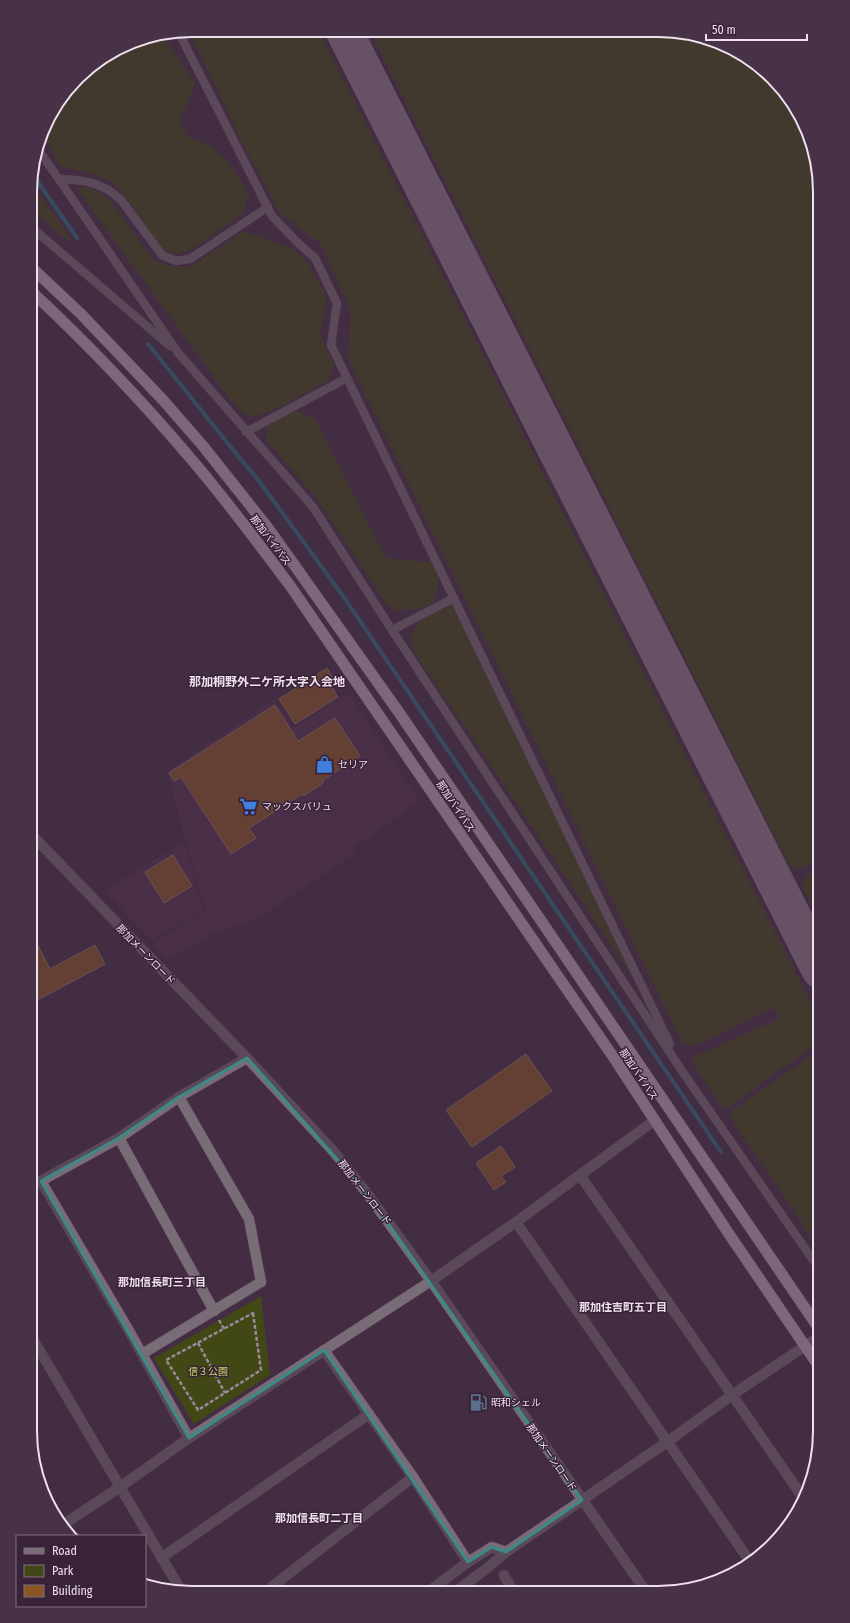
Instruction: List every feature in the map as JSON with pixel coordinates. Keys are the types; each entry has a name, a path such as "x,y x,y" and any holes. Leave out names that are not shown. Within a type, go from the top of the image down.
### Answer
{"highway":[{"name":"那加バイパス","path":"37,273 81,314 163,400 203,446 268,528 398,711 813,1320"},
{"name":"那加バイパス","path":"37,297 110,368 152,414 193,461 234,512 291,587 655,1120 729,1234 813,1358"}],"street":[{"name":"那加メーンロード","path":"37,840 247,1058 334,1152 380,1210 431,1281 642,1586"},
{"path":"37,1183 119,1138 179,1097 247,1058"},
{"path":"142,1354 261,1282 249,1219 179,1097"},
{"path":"67,1522 120,1487 189,1438 431,1281 580,1176 655,1120"},
{"path":"119,1138 214,1311"},
{"path":"580,1176 800,1492"},
{"path":"41,1181 189,1438"},
{"path":"516,1222 747,1558"},
{"path":"463,1586 506,1552 667,1442 732,1395 813,1341"},
{"path":"37,1346 178,1586"},
{"path":"324,1350 413,1477 468,1562"},
{"path":"161,1558 369,1414"},
{"path":"273,1586 413,1477"},
{"path":"436,1586 468,1562 492,1547 506,1552"},
{"path":"504,1575 510,1586"}],"lane":[{"path":"181,37 272,216 296,242 315,258 338,303 331,345 684,1074"},
{"path":"42,154 179,354 313,507 392,630 684,1074 813,1260"},
{"path":"59,179 87,181 100,185 114,193 121,200 162,255 176,262 190,259 268,207"},
{"path":"37,232 179,354"},
{"path":"246,432 347,378"},
{"path":"392,630 454,598"}],"path":[{"path":"253,1313 261,1370 225,1393 198,1410 166,1360 253,1313"},
{"path":"198,1343 225,1393"}],"highlighted area":[{"path":"247,1058 366,1192 582,1500 506,1552 492,1547 468,1562 324,1350 189,1438 41,1181 119,1138 179,1097"}],"shaded area":[{"path":"348,693 420,801 358,844 351,856 256,919 208,936 168,959 152,943 205,911 167,771 275,700 293,728"},
{"path":"185,842 203,910 152,941 104,890"}],"green space":[{"path":"192,37 322,37 813,1007 813,1047 724,1110 698,1072 692,1058 780,1018 773,1008 692,1047 682,1042 348,359 351,311 320,243 280,214 242,142"},
{"path":"373,37 668,37 698,42 726,53 744,63 768,82 787,106 797,124 808,152 813,182 813,863 796,870 789,865"},
{"path":"166,39 195,83 180,122 189,138 210,145 228,161 249,194 243,214 190,250 174,254 165,250 124,195 112,182 87,172 61,167 45,141 63,106 82,82 106,63 124,53 142,45"},
{"path":"85,187 97,191 112,203 154,260 170,266 190,267 242,232 258,235 295,250 308,263 327,298 320,334 334,366 327,381 276,409 253,417 245,415 233,403 77,189"},
{"path":"37,190 71,238 67,240 37,214"},
{"path":"297,411 315,419 386,558 435,563 438,574 438,583 437,592 433,603 423,608 397,611 386,603 318,500 269,443 266,434 271,424 281,417"},
{"path":"452,605 642,986 640,988 413,650 412,640 416,625 428,616"},
{"path":"813,872 813,907 802,885 806,875"},
{"path":"813,1055 813,1240 735,1125 730,1112"},
{"name":"信３公園","path":"261,1296 270,1375 194,1424 154,1358"}],"building":[{"path":"327,668 336,683 331,686 338,697 295,724 279,699"},
{"path":"275,705 298,741 335,718 360,756 322,781 323,783 303,796 302,794 249,828 256,838 231,854 181,777 174,781 169,773"},
{"path":"173,855 192,886 164,903 145,872"},
{"path":"37,944 50,969 95,945 105,964 37,1000"},
{"path":"526,1054 552,1091 472,1147 446,1110"},
{"path":"501,1146 515,1167 501,1176 506,1182 494,1190 476,1163"}],"waterway":[{"path":"37,181 77,238"},
{"path":"148,344 259,481 343,596 721,1152"}],"taxiway":[{"path":"347,37 813,956"}],"place":[{"name":"セリア","path":"325,764"},
{"name":"マックスバリュ","path":"249,806"},
{"name":"昭和シェル","path":"478,1402"}],"district":[{"name":"那加桐野外二ケ所大字入会地","path":"267,682"},
{"name":"那加信長町三丁目","path":"162,1282"},
{"name":"那加住吉町五丁目","path":"623,1307"},
{"name":"那加信長町二丁目","path":"319,1518"}]}
